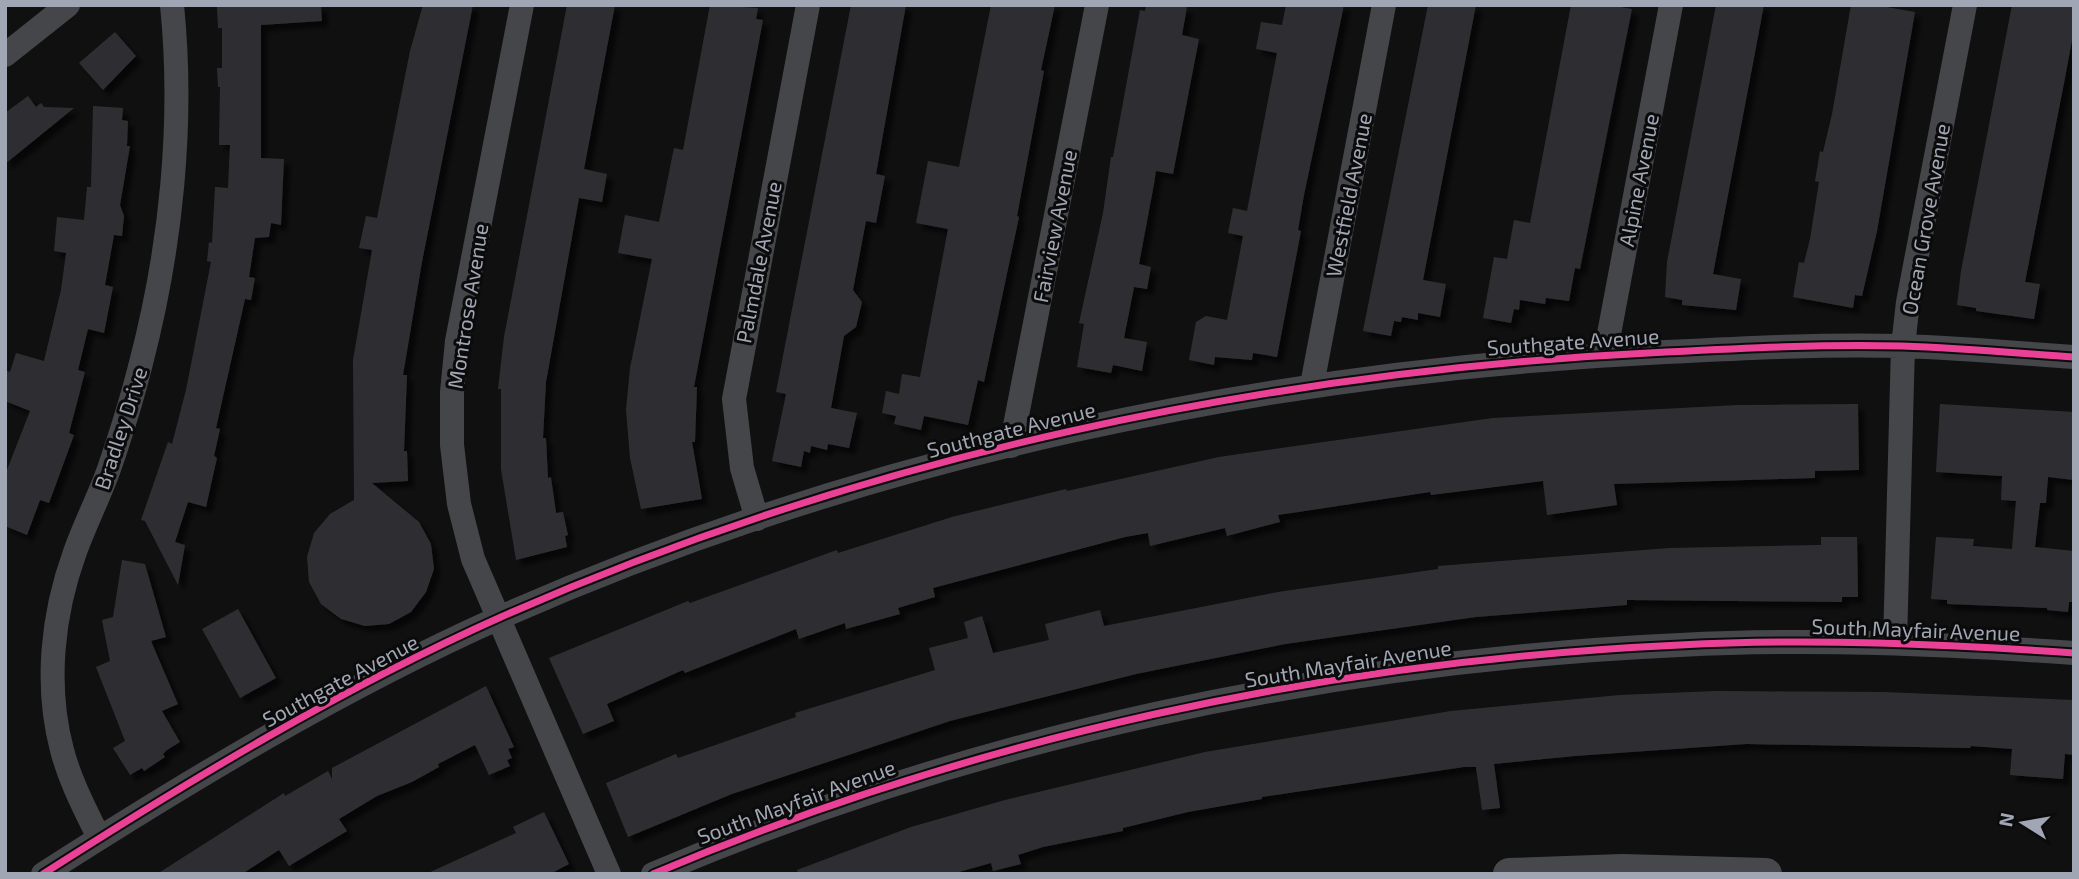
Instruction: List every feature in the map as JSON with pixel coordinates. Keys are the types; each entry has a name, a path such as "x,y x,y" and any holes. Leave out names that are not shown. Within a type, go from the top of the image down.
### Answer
{"main road":[{"path":"1509,874 1622,870 1766,874"}],"street":[{"path":"5,55 68,5"},
{"name":"Bradley Drive","path":"99,838 77,794 62,751 54,709 55,640 64,586 127,417 155,302 175,134 176,78 172,5"},
{"name":"Montrose Avenue","path":"522,5 457,341 452,445 459,504 473,559 609,874"},
{"name":"Palmdale Avenue","path":"757,519 742,468 734,399 808,5"},
{"name":"Fairview Avenue","path":"1011,446 1097,5"},
{"name":"Westfield Avenue","path":"1312,385 1384,5"},
{"name":"Alpine Avenue","path":"1605,355 1671,5"},
{"name":"Ocean Grove Avenue","path":"1895,643 1903,346 1908,302 1965,5"},
{"name":"Southgate Avenue","path":"43,874 99,838 304,718 497,619 597,577 757,519 1011,446 1117,421 1312,385 1501,363 1605,355 1903,346 2074,357"},
{"name":"South Mayfair Avenue","path":"653,874 733,840 845,799 957,764 1074,733 1262,693 1375,674 1579,651 1695,644 1895,643 2074,653"}],"building":[{"path":"321,5 322,21 261,25 261,158 284,159 281,225 271,223 269,237 255,238 249,277 255,278 251,300 245,299 216,428 220,429 214,456 217,458 206,507 188,502 175,542 185,545 178,585 145,521 141,520 168,442 172,444 186,390 211,262 207,261 209,242 212,243 215,187 228,188 230,145 219,145 220,87 217,68 222,68 222,28 218,28 217,7"},
{"path":"423,5 473,5 422,262 403,375 407,375 404,451 407,451 408,481 372,483 419,522 431,544 434,569 426,592 411,612 389,624 365,626 341,619 321,604 309,582 307,557 314,533 330,514 354,500 353,360 372,250 359,248 366,216 377,218 410,51"},
{"path":"567,5 615,5 584,169 607,174 602,202 579,198 546,382 543,438 546,438 548,478 551,477 556,513 563,512 568,535 565,536 567,547 516,560 501,469 501,389 498,389 504,337"},
{"path":"710,5 758,8 756,19 763,20 694,387 697,387 695,442 692,442 702,499 641,509 630,458 626,410 630,368 652,259 618,253 625,215 659,222 674,148 683,150"},
{"path":"851,5 906,5 876,174 885,176 876,223 866,221 853,290 862,302 856,327 844,336 831,408 857,413 849,448 828,444 827,450 811,446 810,453 804,451 801,467 772,461 786,394 776,392"},
{"path":"991,5 1055,5 1041,70 1044,71 1017,216 1019,217 984,382 978,380 968,425 924,416 921,430 894,424 896,416 882,413 886,391 899,394 902,374 920,377 948,229 916,223 928,161 959,167"},
{"path":"1146,5 1187,7 1182,35 1199,39 1173,174 1156,171 1139,264 1151,267 1147,289 1134,287 1124,338 1147,342 1142,371 1113,365 1111,373 1077,367 1084,324 1079,323 1103,213 1111,157 1140,10 1145,11"},
{"path":"1286,5 1344,5 1304,195 1298,230 1301,231 1277,357 1253,353 1252,360 1215,357 1214,365 1189,360 1196,322 1206,316 1227,320 1243,236 1228,233 1233,208 1247,211 1277,53 1256,49 1261,22 1282,25"},
{"path":"1428,5 1476,5 1423,280 1446,284 1440,317 1418,313 1418,320 1402,317 1401,322 1394,321 1391,336 1363,331"},
{"path":"1571,5 1609,5 1632,9 1580,269 1575,268 1569,301 1546,298 1545,304 1520,300 1519,310 1514,309 1511,323 1483,318 1494,257 1507,259 1514,220 1530,223"},
{"path":"1716,5 1764,5 1713,274 1741,279 1736,310 1682,305 1682,300 1665,297 1667,262"},
{"path":"1851,5 1875,5 1915,12 1877,231 1862,296 1855,295 1853,308 1793,297 1799,262 1804,263 1810,239 1819,182 1815,181 1820,151 1823,152 1832,114"},
{"path":"2012,5 2074,5 2074,29 2025,282 2040,284 2034,319 1976,311 1976,308 1957,305 1961,271"},
{"path":"115,32 136,56 103,90 79,63"},
{"path":"28,96 36,107 41,103 44,107 74,108 5,164 5,113"},
{"path":"93,106 123,108 122,120 128,121 127,146 130,146 120,205 124,216 122,236 114,235 105,285 113,287 104,333 88,329 78,370 85,372 69,433 74,435 49,503 40,500 27,535 5,526 5,475 30,411 5,401 5,370 10,372 16,353 44,361 61,290 66,253 54,251 57,217 84,220 87,187 91,187"},
{"path":"1858,404 1859,470 1815,471 1815,478 1614,484 1617,505 1547,515 1543,481 1431,495 1430,492 1278,515 1280,522 1227,536 1225,528 1150,546 1148,533 1125,537 933,588 935,597 898,608 900,614 846,629 845,623 799,639 796,629 685,673 683,670 607,704 614,721 583,734 549,658 688,601 690,603 837,550 838,553 952,517 1066,489 1067,491 1219,457 1493,418 1738,405"},
{"path":"1940,404 2074,412 2074,480 2048,477 2046,503 2040,503 2035,547 2074,551 2074,602 2069,602 2068,612 2047,608 1947,604 1947,600 1931,599 1936,537 1974,539 1973,546 2012,549 2016,501 2001,500 2002,476 1936,472"},
{"path":"1821,537 1857,537 1858,597 1842,597 1842,602 1627,600 1627,605 1476,617 1285,644 1136,674 950,721 732,794 628,837 606,783 676,754 678,758 796,717 795,713 935,670 929,648 968,638 964,622 982,616 993,653 1049,640 1045,624 1100,610 1104,626 1278,592 1438,569 1438,566 1670,548 1821,545"},
{"path":"122,560 145,564 166,637 151,641 178,704 162,711 180,742 163,754 165,757 144,771 142,768 130,775 113,748 125,741 96,667 110,661 102,620 113,617"},
{"path":"238,609 276,678 240,698 202,629"},
{"path":"486,686 514,747 508,749 512,758 507,760 510,766 489,775 475,745 438,764 439,767 412,782 377,796 339,819 347,831 289,866 279,850 242,874 157,874 284,793 285,796 328,771 332,779 332,768"},
{"path":"1716,691 1883,692 2074,700 2074,755 2065,754 2063,779 2010,775 2012,749 1971,746 1746,744 1575,756 1494,764 1500,808 1482,810 1476,767 1464,767 1262,797 1188,812 1123,828 1123,831 1043,847 1018,855 1021,864 993,871 991,863 952,874 798,874 797,870 911,827 1005,800 1205,752 1451,711 1620,695"},
{"path":"544,812 569,864 550,874 426,874 516,833 513,827"}],"cycle path":[{"path":"43,874 267,737 383,674 501,617 640,560 781,510 926,467 1072,431 1219,401 1368,379 1517,362 1666,352 1843,346 1924,347 2074,357"},
{"path":"653,874 776,825 901,782 1028,745 1156,714 1286,688 1417,668 1548,654 1680,645 1877,643 2074,653"}]}
